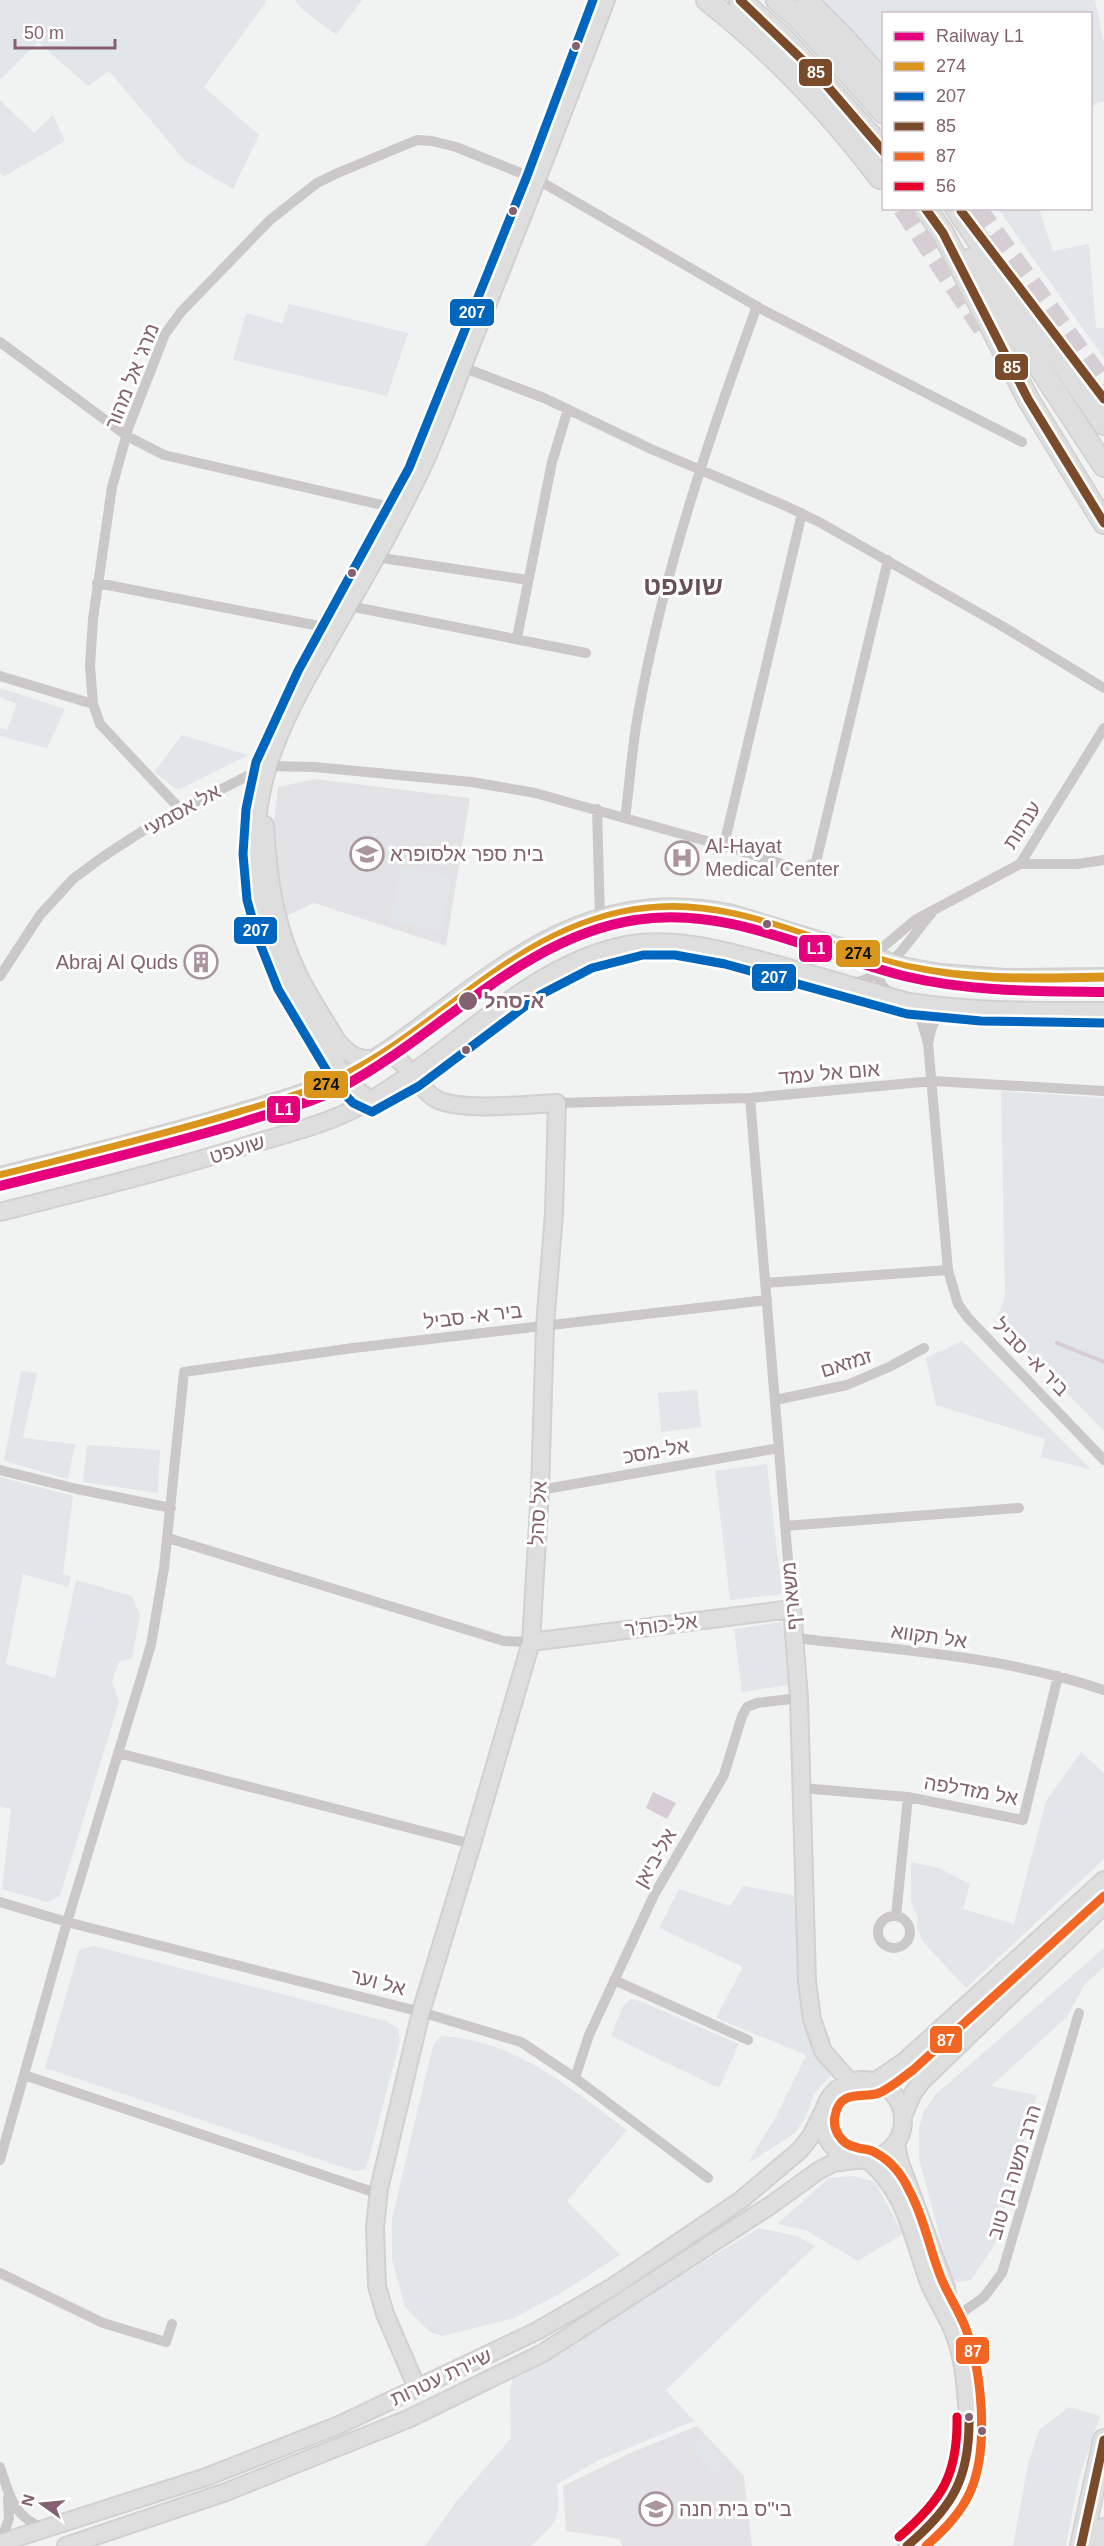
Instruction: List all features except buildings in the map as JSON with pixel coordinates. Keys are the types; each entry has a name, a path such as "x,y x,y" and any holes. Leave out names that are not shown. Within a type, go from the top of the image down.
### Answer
{"highway":[{"path":"706,0 766,51 805,89 880,178"},
{"path":"740,0 782,37 882,150"},
{"path":"777,0 798,18 882,111"},
{"path":"806,0 842,36 882,82"},
{"path":"926,210 943,233 1028,399 1104,523"},
{"path":"933,210 972,264 1104,466"},
{"path":"958,210 1104,424"},
{"path":"959,210 1104,399"},
{"path":"1081,2546 1104,2440"},
{"path":"1101,2546 1104,2529"}],"street":[{"path":"372,1100 361,1094 344,1076 289,985 269,935 256,876 255,834 267,766 309,676 420,473 538,180 606,0"},
{"name":"מרג' אל מהור","path":"180,809 100,724 93,704 90,666 97,583 112,487 127,436 165,334 181,312 270,220 317,183 417,140 456,147 538,180 757,306 1022,442"},
{"path":"626,818 638,710 660,615 700,470 757,306"},
{"path":"0,342 127,436 164,455 400,509"},
{"path":"462,367 568,409 700,470 802,513 888,560 1104,688"},
{"path":"517,638 552,462 568,409"},
{"path":"724,845 802,513"},
{"path":"375,557 528,580"},
{"path":"267,766 314,767 472,782 536,793 724,845 801,870 816,862 888,560"},
{"path":"97,583 335,629"},
{"path":"349,606 586,653"},
{"path":"0,676 93,704"},
{"name":"ענתות","path":"847,983 861,982 877,974 897,933 915,920 1020,864 1104,728"},
{"path":"267,766 267,850 272,895 281,931 300,980 338,1041 352,1056 364,1060 380,1055 400,1060 434,1098 452,1106 557,1103"},
{"name":"אל אסמעי","path":"0,976 40,915 73,879 104,856 180,809 267,766"},
{"path":"597,809 600,918"},
{"path":"1020,864 1077,864 1104,860"},
{"name":"שועפט","path":"0,1176 189,1128 317,1087 344,1076 380,1055 516,956 576,925 637,909 679,907 734,914 885,959 941,973 976,976 1104,977"},
{"name":"ענתות","path":"885,959 937,907"},
{"name":"שועפט","path":"0,1212 199,1161 318,1124 372,1100 412,1076 534,985 588,957 615,948 641,943 700,946 847,983 902,1000 948,1008 1004,1012 1104,1011"},
{"path":"885,959 877,974 882,985 902,1000"},
{"name":"ביר א- סביל","path":"902,1000 920,1016 928,1043 948,1270 958,1304 968,1318 1104,1460"},
{"name":"ביר א- סביל","path":"928,1043 934,1021 948,1008"},
{"path":"317,1087 326,1069 326,1046"},
{"name":"אום אל עמד","path":"557,1103 750,1098 933,1081 1104,1091"},
{"name":"משאריף","path":"750,1098 799,1698 807,1982 812,2019 823,2051 850,2082"},
{"name":"אל סהל","path":"417,2388 385,2314 376,2286 374,2260 379,2194 421,2012 531,1642 540,1490 545,1326 554,1213 557,1103"},
{"path":"765,1283 948,1270"},
{"name":"ביר א- סביל","path":"171,1508 184,1372 332,1351 767,1300"},
{"name":"זמזאם","path":"775,1400 847,1385 889,1367 924,1348"},
{"name":"אל-מסכ","path":"540,1490 779,1448"},
{"path":"0,1470 76,1489 171,1508 151,1645 67,1922 0,2160"},
{"path":"785,1526 1020,1508"},
{"path":"168,1539 504,1641 531,1642"},
{"name":"אל-כות'ר","path":"531,1642 792,1609"},
{"name":"אל תקווא","path":"794,1638 934,1653 1058,1676 1104,1690"},
{"name":"אל מזדלפה","path":"802,1788 908,1797 1023,1820 1058,1676"},
{"name":"אל-ביאן","path":"575,2078 589,2035 654,1894 724,1776 742,1716 747,1707 757,1703 799,1698"},
{"path":"118,1753 472,1844"},
{"path":"896,1916 908,1797"},
{"path":"874,2082 905,2061 1104,1880"},
{"name":"אל וער","path":"0,1902 67,1922 421,2012 521,2042 575,2078 708,2178"},
{"path":"861,2160 879,2157 896,2143 902,2130 903,2116 913,2093 922,2081 1104,1905"},
{"path":"614,1980 748,2040"},
{"name":"הרב משה בן טוב","path":"950,2321 984,2297 1002,2272 1079,2013"},
{"path":"24,2075 379,2194"},
{"path":"903,2116 893,2094 885,2086 862,2080 850,2082 833,2093 823,2112 824,2130 832,2147 842,2155 861,2160 885,2175 901,2199 929,2282 950,2321 961,2354 970,2439 969,2460 959,2487 948,2506 907,2546"},
{"name":"שיירת עטרות","path":"0,2543 206,2477 339,2425 537,2331 611,2288 741,2200 800,2150 812,2136 823,2112"},
{"path":"896,2143 899,2160 915,2198 946,2288 950,2321"},
{"name":"שיירת עטרות","path":"66,2546 226,2492 429,2409 543,2353 771,2205 818,2171 834,2163 861,2160"},
{"path":"0,2273 103,2323 166,2342 172,2324"},
{"path":"0,2467 7,2488 23,2518 47,2529"},
{"path":"0,2543 9,2519 7,2488"}],"shaded area":[{"path":"0,0 265,0 266,2 204,87 259,135 233,189 185,161 109,71 88,86 38,42 0,80"},
{"path":"295,0 362,0 336,35 301,8"},
{"path":"818,0 1095,0 1104,43 1104,101 1092,106 1092,12 882,12 882,65"},
{"path":"0,100 34,133 53,115 65,141 3,177 0,172"},
{"path":"999,210 1039,210 1053,251 1089,244 1096,328 1104,328 1104,358"},
{"path":"289,304 408,333 387,396 233,360 246,313 282,323"},
{"path":"0,688 65,709 47,748 0,736 0,728 7,730 17,704 0,697"},
{"path":"182,735 248,755 178,790 154,772"},
{"name":"בית ספר אלסופרא","path":"315,779 470,798 446,946 314,903 284,917 275,878 273,831 278,787"},
{"path":"401,866 452,876 442,931 390,921"},
{"path":"1001,1091 1104,1098 1104,1431 996,1321 1005,1296"},
{"path":"962,1341 1092,1470 1041,1457 1045,1439 936,1405 926,1358"},
{"path":"21,1371 37,1373 23,1438 75,1444 68,1479 4,1461"},
{"path":"697,1390 701,1427 661,1432 658,1393"},
{"path":"87,1445 160,1450 158,1493 83,1482"},
{"path":"767,1464 782,1594 730,1600 715,1471"},
{"path":"0,1477 73,1496 63,1574 71,1577 68,1587 23,1574 6,1664 55,1678 76,1580 132,1596 140,1615 132,1658 119,1662 112,1681 119,1702 60,1896 47,1902 2,1889 11,1809 0,1807"},
{"path":"782,1622 790,1685 742,1692 734,1629"},
{"path":"1081,1752 1104,1773 1104,1859 966,1988 923,1942 917,1928 918,1919 911,1901 911,1862 939,1868 970,1884 963,1909 1014,1924 1046,1801"},
{"path":"653,1792 676,1803 667,1819 646,1808"},
{"path":"743,1886 801,1897 810,2027 831,2075 814,2094 805,2118 795,2133 747,2164 777,2115 806,2055 716,2018 743,1967 659,1928 679,1889 730,1906"},
{"path":"94,1946 386,2021 398,2028 400,2041 366,2169 354,2171 45,2068 79,1950"},
{"path":"1104,1948 1104,1967 1084,1985 1067,2017 991,2086 1037,2095 995,2244 971,2280 956,2282 951,2278 919,2158 919,2128 924,2111 935,2095"},
{"path":"631,1999 739,2044 719,2088 611,2036 623,2006"},
{"path":"441,2036 468,2039 518,2056 562,2083 627,2130 567,2201 620,2255 561,2293 514,2318 442,2336 430,2332 405,2307 392,2259 392,2219 430,2057 434,2044"},
{"path":"853,2176 875,2182 903,2234 858,2261 805,2230 777,2224 829,2178"},
{"path":"759,2228 797,2236 815,2246 666,2390 694,2421 599,2460 557,2484 558,2506 555,2520 531,2546 425,2546 455,2503 511,2438 510,2390 514,2373 565,2339 660,2288"},
{"path":"1069,2407 1100,2416 1079,2478 1066,2546 1013,2546 1028,2464 1039,2430"},
{"name":"בי\"ס בית חנה","path":"697,2426 744,2476 752,2546 622,2546 620,2539 566,2531 563,2486 628,2454"},
{"path":"705,2435 727,2461 713,2473 691,2447"}],"waterway":[{"path":"1057,1343 1104,1362"}],"tunnel":[{"path":"904,210 983,328"},
{"path":"977,210 1104,385"}],"rail line":[{"name":"L1","path":"0,1186 210,1132 328,1094 377,1067 517,967 593,930 635,920 670,917 704,919 738,925 871,967 904,976 954,985 1004,990 1104,992"}],"transit line":[{"name":"207","path":"593,0 527,176 409,468 298,671 256,762 246,809 243,854 247,900 258,939 278,989 334,1083 353,1103 372,1112 419,1086 540,995 592,968 643,955 675,955 725,964 907,1014 981,1021 1104,1023"},
{"name":"85","path":"740,0 816,73 882,150"},
{"name":"85","path":"926,210 943,233 1028,399 1104,523"},
{"name":"85","path":"961,211 1104,399"},
{"name":"274","path":"0,1176 200,1124 313,1090 379,1056 486,979 522,955 560,934 602,918 647,909 681,908 714,911 747,918 877,960 934,972 1007,978 1104,977"},
{"name":"87","path":"926,2546 963,2506 977,2472 982,2432 979,2388 972,2346 960,2315 943,2282 919,2211 906,2184 896,2169 881,2156 871,2150 846,2143 836,2131 835,2116 838,2107 847,2098 879,2093 913,2070 1104,1896"},
{"name":"56","path":"899,2537 926,2511 945,2485 954,2455 957,2417"},
{"name":"85","path":"907,2546 936,2518 956,2490 966,2457 969,2417"},
{"name":"85","path":"1081,2546 1104,2440"}],"place":[{"name":"בית ספר אלסופרא","path":"367,854"},
{"name":"Al-Hayat Medical Center","path":"682,858"},
{"name":"Abraj Al Quds","path":"201,962"},
{"name":"א־סהל","path":"468,1001"},
{"name":"בי\"ס בית חנה","path":"656,2509"}],"district":[{"name":"שועפט","path":"683,586"}]}
